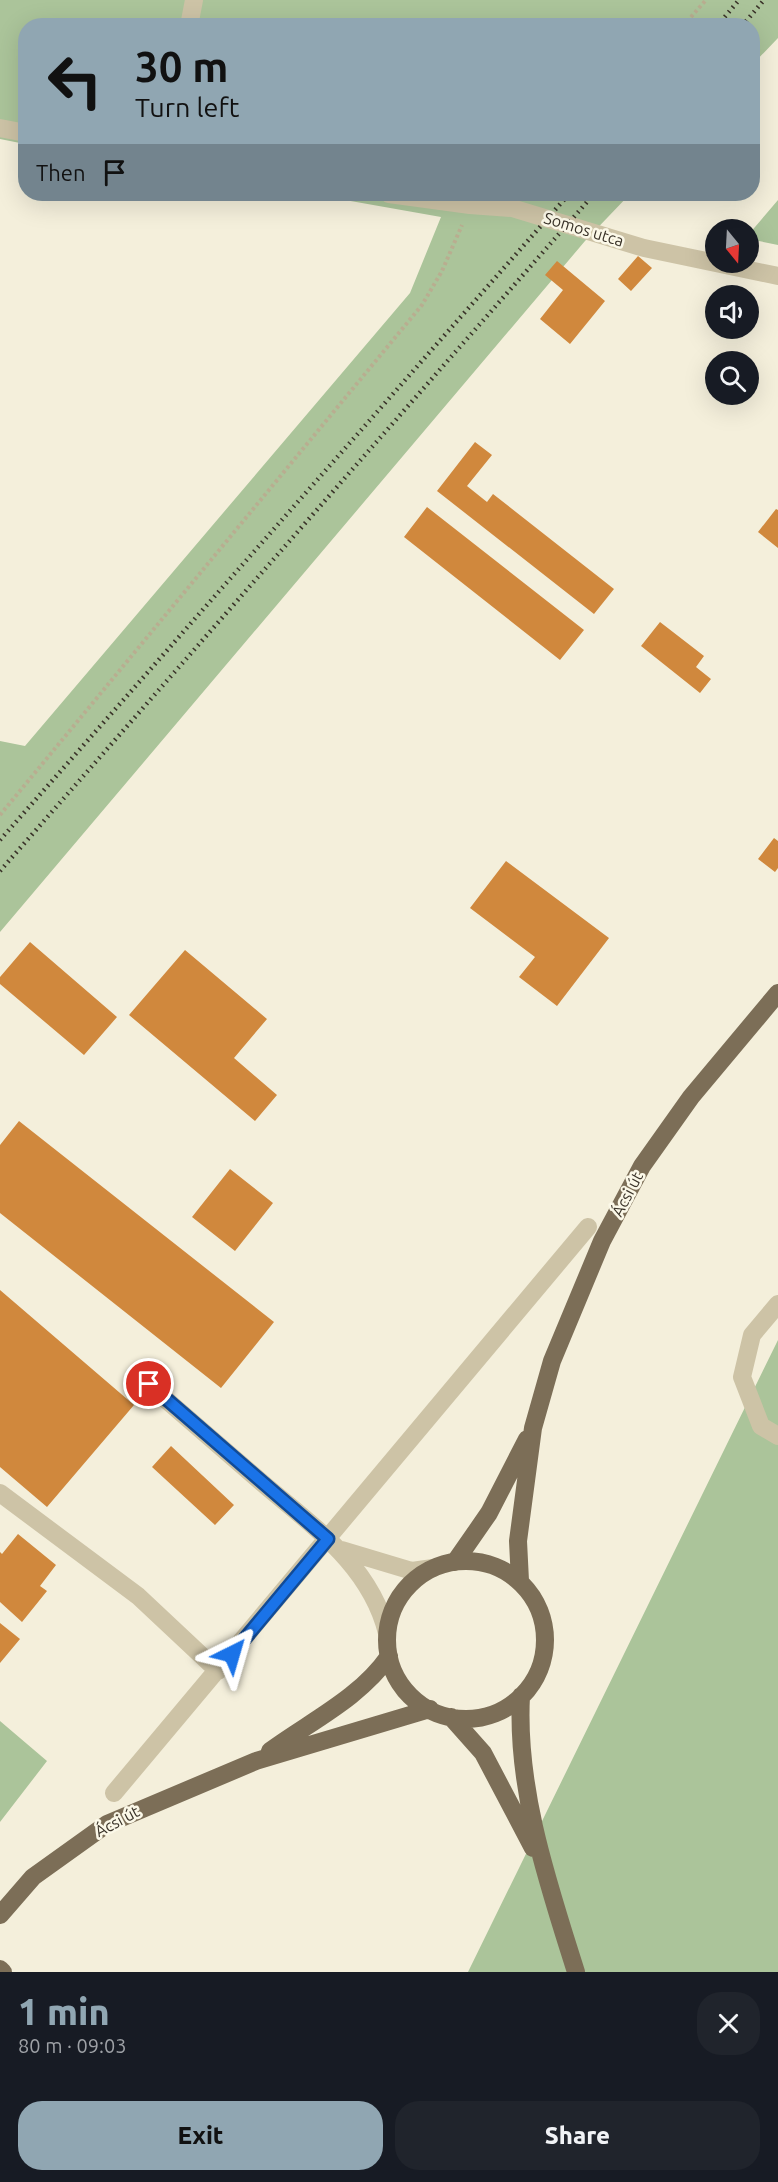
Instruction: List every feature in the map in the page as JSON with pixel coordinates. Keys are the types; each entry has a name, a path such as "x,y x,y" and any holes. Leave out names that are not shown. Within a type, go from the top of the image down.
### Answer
{"main road":[{"name":"Ácsi út","path":"520,1581 518,1541 533,1428 552,1361 602,1240 642,1166 691,1097 778,993"},
{"name":"Ácsi út","path":"455,1562 489,1513 533,1428"},
{"path":"455,1562 490,1564 520,1581 538,1607 545,1633 540,1667 521,1696 500,1711 476,1718 451,1717 429,1709 409,1694 402,1685 389,1656 387,1632 392,1612 402,1594 416,1579 433,1568 455,1562"},
{"name":"Ácsi út","path":"256,1761 354,1693 375,1676 389,1656"},
{"path":"521,1696 522,1760 545,1872 576,1972"},
{"name":"Ácsi út","path":"0,1915 33,1877 107,1824 256,1761 429,1709"},
{"path":"451,1717 470,1735 495,1771 545,1872"}],"street":[{"path":"191,18 194,0"},
{"path":"0,128 18,131"},
{"name":"Somos utca","path":"441,201 512,208 645,248 778,276"},
{"path":"114,1793 218,1671 334,1544 588,1227"},
{"path":"778,1304 752,1335 742,1377 761,1426 778,1436"},
{"path":"149,1384 334,1544 374,1593 382,1610 387,1632"},
{"path":"0,1493 138,1596 218,1671"},
{"path":"334,1544 366,1559 412,1571 433,1568"}],"path":[{"path":"690,18 706,0"},
{"path":"0,815 422,304 442,271 470,205"}],"green space":[{"path":"0,0 778,0 778,38 760,57 760,18 18,18 18,143 0,139"},
{"path":"778,200 778,245 759,241 759,222"},
{"path":"351,201 623,201 585,241 0,932 0,741 25,746 410,293 441,217"},
{"path":"778,1340 778,1972 468,1972"},
{"path":"0,1721 47,1761 0,1822"}],"building":[{"path":"638,256 652,268 631,291 618,279"},
{"path":"557,261 605,301 570,344 540,319 563,290 545,275"},
{"path":"475,442 492,455 467,486 487,502 493,494 614,589 594,614 437,491"},
{"path":"427,507 584,630 560,660 404,537"},
{"path":"776,509 778,510 778,548 758,532"},
{"path":"660,622 704,656 696,667 711,679 700,693 641,646"},
{"path":"774,838 778,841 778,868 775,872 758,859"},
{"path":"506,861 609,938 557,1006 519,977 535,957 470,908"},
{"path":"30,942 117,1017 84,1055 0,984 0,977"},
{"path":"185,950 267,1019 234,1058 277,1095 255,1121 129,1015"},
{"path":"19,1121 274,1322 221,1388 0,1213 0,1145"},
{"path":"230,1169 273,1203 235,1251 192,1217"},
{"path":"0,1290 134,1405 47,1507 0,1467"},
{"path":"171,1446 234,1505 215,1525 152,1467"},
{"path":"18,1534 56,1565 40,1586 47,1591 22,1622 0,1602 0,1552 2,1554"},
{"path":"0,1623 20,1639 0,1663"}],"railway":[{"path":"724,18 739,0"},
{"path":"749,18 764,0"},
{"path":"0,840 563,201"},
{"path":"0,871 588,201"}],"route":[{"path":"149,1384 328,1539 232,1654"}]}
